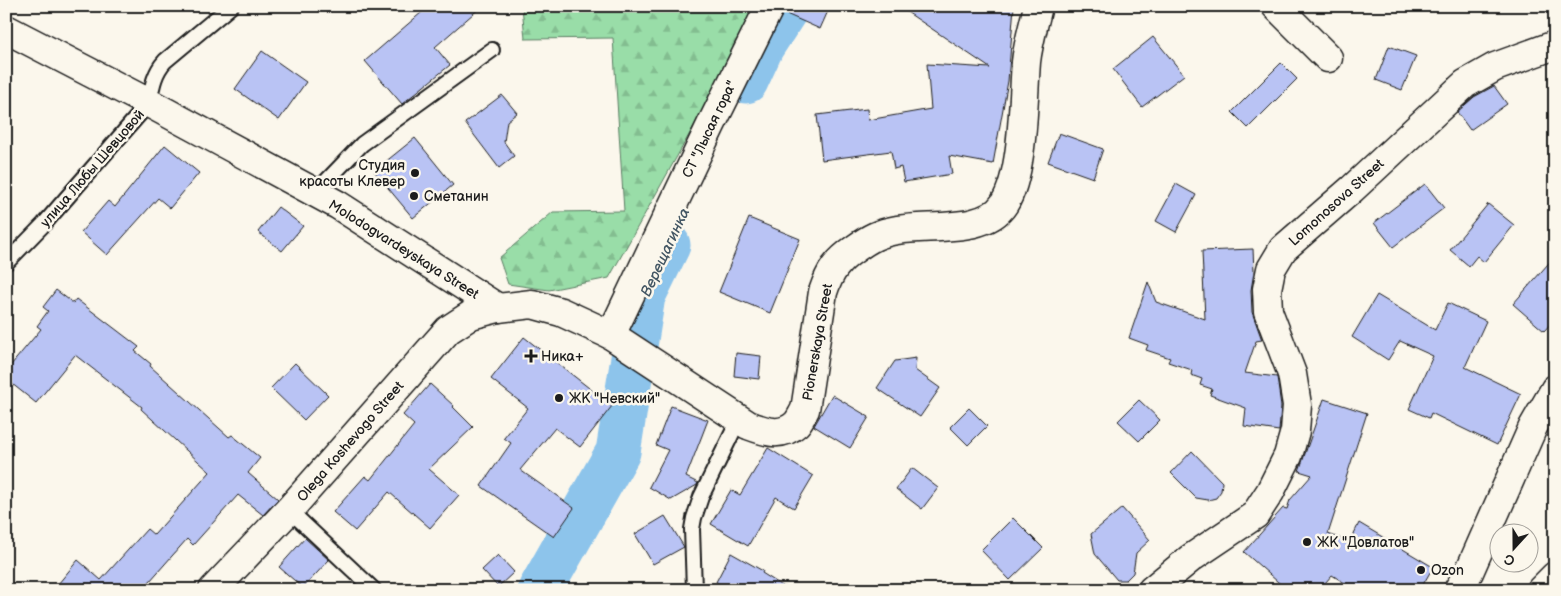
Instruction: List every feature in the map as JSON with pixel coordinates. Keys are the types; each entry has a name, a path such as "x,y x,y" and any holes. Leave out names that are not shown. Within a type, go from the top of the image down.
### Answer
{"street":[{"name":"СТ \"Лысая гора\"","path":"611,335 770,6"},
{"name":"Pionerskaya Street","path":"744,422 768,433 781,432 796,424 805,410 823,292 828,276 841,259 872,237 898,230 977,221 994,214 1004,204 1011,189 1016,170 1026,59 1038,6"},
{"path":"1276,6 1328,58"},
{"name":"Molodogvardeyskaya Street","path":"6,29 148,102 338,205 498,308"},
{"name":"Lomonosova Street","path":"1152,590 1191,558 1255,515 1270,492 1288,456 1295,430 1297,405 1292,374 1268,311 1267,289 1271,269 1283,249 1352,189 1465,84 1495,67 1555,45"},
{"path":"498,308 532,304 561,312 611,335 744,422"},
{"name":"Olega Koshevogo Street","path":"212,590 289,510 448,330 471,315 498,308"},
{"path":"1458,590 1469,572 1532,428 1555,389"},
{"path":"1541,590 1555,576"}],"lane":[{"name":"улица Любы Шевцовой","path":"6,264 44,224 148,102 153,81 164,61 231,6"},
{"path":"315,194 362,144 492,50"},
{"path":"694,590 692,529 700,497 744,422"},
{"path":"289,510 374,590"}],"green space":[{"path":"522,6 761,6 609,278 549,290 508,284 499,258 553,212 624,211 613,38 525,39"}],"building":[{"path":"429,6 482,6 435,47 450,65 402,104 365,61"},
{"path":"785,6 817,6 828,11 820,29 784,13"},
{"path":"898,6 1014,6 1008,81 993,164 949,156 952,174 904,182 901,167 894,169 891,151 822,160 817,115 867,109 868,120 931,109 927,64 990,68"},
{"path":"1153,37 1184,75 1142,107 1113,69"},
{"path":"1389,46 1416,56 1402,90 1376,80"},
{"path":"262,51 306,82 279,120 235,89"},
{"path":"1281,63 1297,79 1248,128 1232,112"},
{"path":"1494,86 1507,104 1470,130 1457,112 1474,97"},
{"path":"502,95 517,113 507,121 504,142 514,156 499,168 465,123"},
{"path":"1059,133 1103,149 1093,178 1048,162"},
{"path":"415,138 453,185 413,218 374,171"},
{"path":"165,145 199,173 170,208 158,198 107,255 81,232 108,201 115,207"},
{"path":"1176,184 1196,195 1176,232 1156,221"},
{"path":"1425,184 1444,208 1393,247 1374,223"},
{"path":"1488,204 1514,225 1484,262 1477,256 1469,266 1450,250"},
{"path":"278,207 303,226 282,251 258,232"},
{"path":"749,218 800,239 770,313 719,292"},
{"path":"1253,249 1252,312 1262,340 1256,341 1245,373 1277,377 1281,406 1279,431 1244,426 1246,408 1210,395 1212,389 1200,385 1202,379 1191,375 1192,370 1168,362 1170,358 1146,350 1148,345 1129,338 1148,282 1156,302 1205,319 1202,251"},
{"path":"1555,256 1555,319 1544,331 1513,304"},
{"path":"56,290 73,303 76,299 139,347 135,351 151,364 150,366 229,437 232,435 260,458 248,473 278,499 263,515 238,495 193,545 187,539 142,590 53,590 78,560 101,580 147,529 154,535 210,472 141,409 142,407 75,355 36,403 6,379 6,371 41,329 37,326 48,311 43,307"},
{"path":"1377,295 1435,330 1448,303 1486,321 1465,367 1521,394 1497,445 1431,413 1429,418 1409,409 1433,356 1400,341 1388,360 1352,337"},
{"path":"524,337 612,406 580,447 555,428 520,470 574,508 554,537 481,486 511,443 504,438 528,408 491,379"},
{"path":"736,353 761,356 759,379 734,376"},
{"path":"916,358 915,370 940,388 920,417 877,388 895,361"},
{"path":"295,363 328,395 304,420 271,388"},
{"path":"430,384 473,427 429,469 459,495 430,528 389,492 355,531 333,512 365,476 370,480 414,425 403,415"},
{"path":"832,395 869,417 850,448 814,426"},
{"path":"1324,399 1367,413 1328,534 1350,542 1359,523 1433,567 1420,590 1356,590 1332,575 1319,590 1287,590 1244,552 1283,508 1287,509 1290,500 1312,475 1299,471"},
{"path":"1139,400 1160,420 1139,441 1118,421"},
{"path":"671,406 708,420 686,477 698,483 671,500 649,487 668,450 656,445"},
{"path":"969,408 987,426 968,445 950,427"},
{"path":"768,448 813,476 794,508 776,497 748,546 711,524 731,490 740,495"},
{"path":"1192,451 1222,482 1221,491 1216,498 1208,500 1196,498 1171,473"},
{"path":"912,468 938,488 922,509 896,489"},
{"path":"1122,508 1150,540 1136,553 1133,573 1126,580 1117,580 1095,554 1091,534"},
{"path":"665,516 684,547 653,564 635,534"},
{"path":"1013,518 1043,548 1010,580 981,550"},
{"path":"305,538 329,560 303,588 279,567"},
{"path":"731,553 763,571 762,573 789,590 730,590 716,582"},
{"path":"498,555 514,572 498,587 482,570"}],"waterway":[{"name":"Верещагинка","path":"746,81 762,46 788,6"},
{"name":"Верещагинка","path":"540,590 618,452 643,296 668,245"}],"place":[{"name":"Студия красоты Клевер","path":"415,173"},
{"name":"Сметанин","path":"414,196"},
{"name":"Ника+","path":"531,356"},
{"name":"ЖК \"Невский\"","path":"559,398"},
{"name":"ЖК \"Довлатов\"","path":"1307,542"},
{"name":"Ozon","path":"1421,570"}]}
